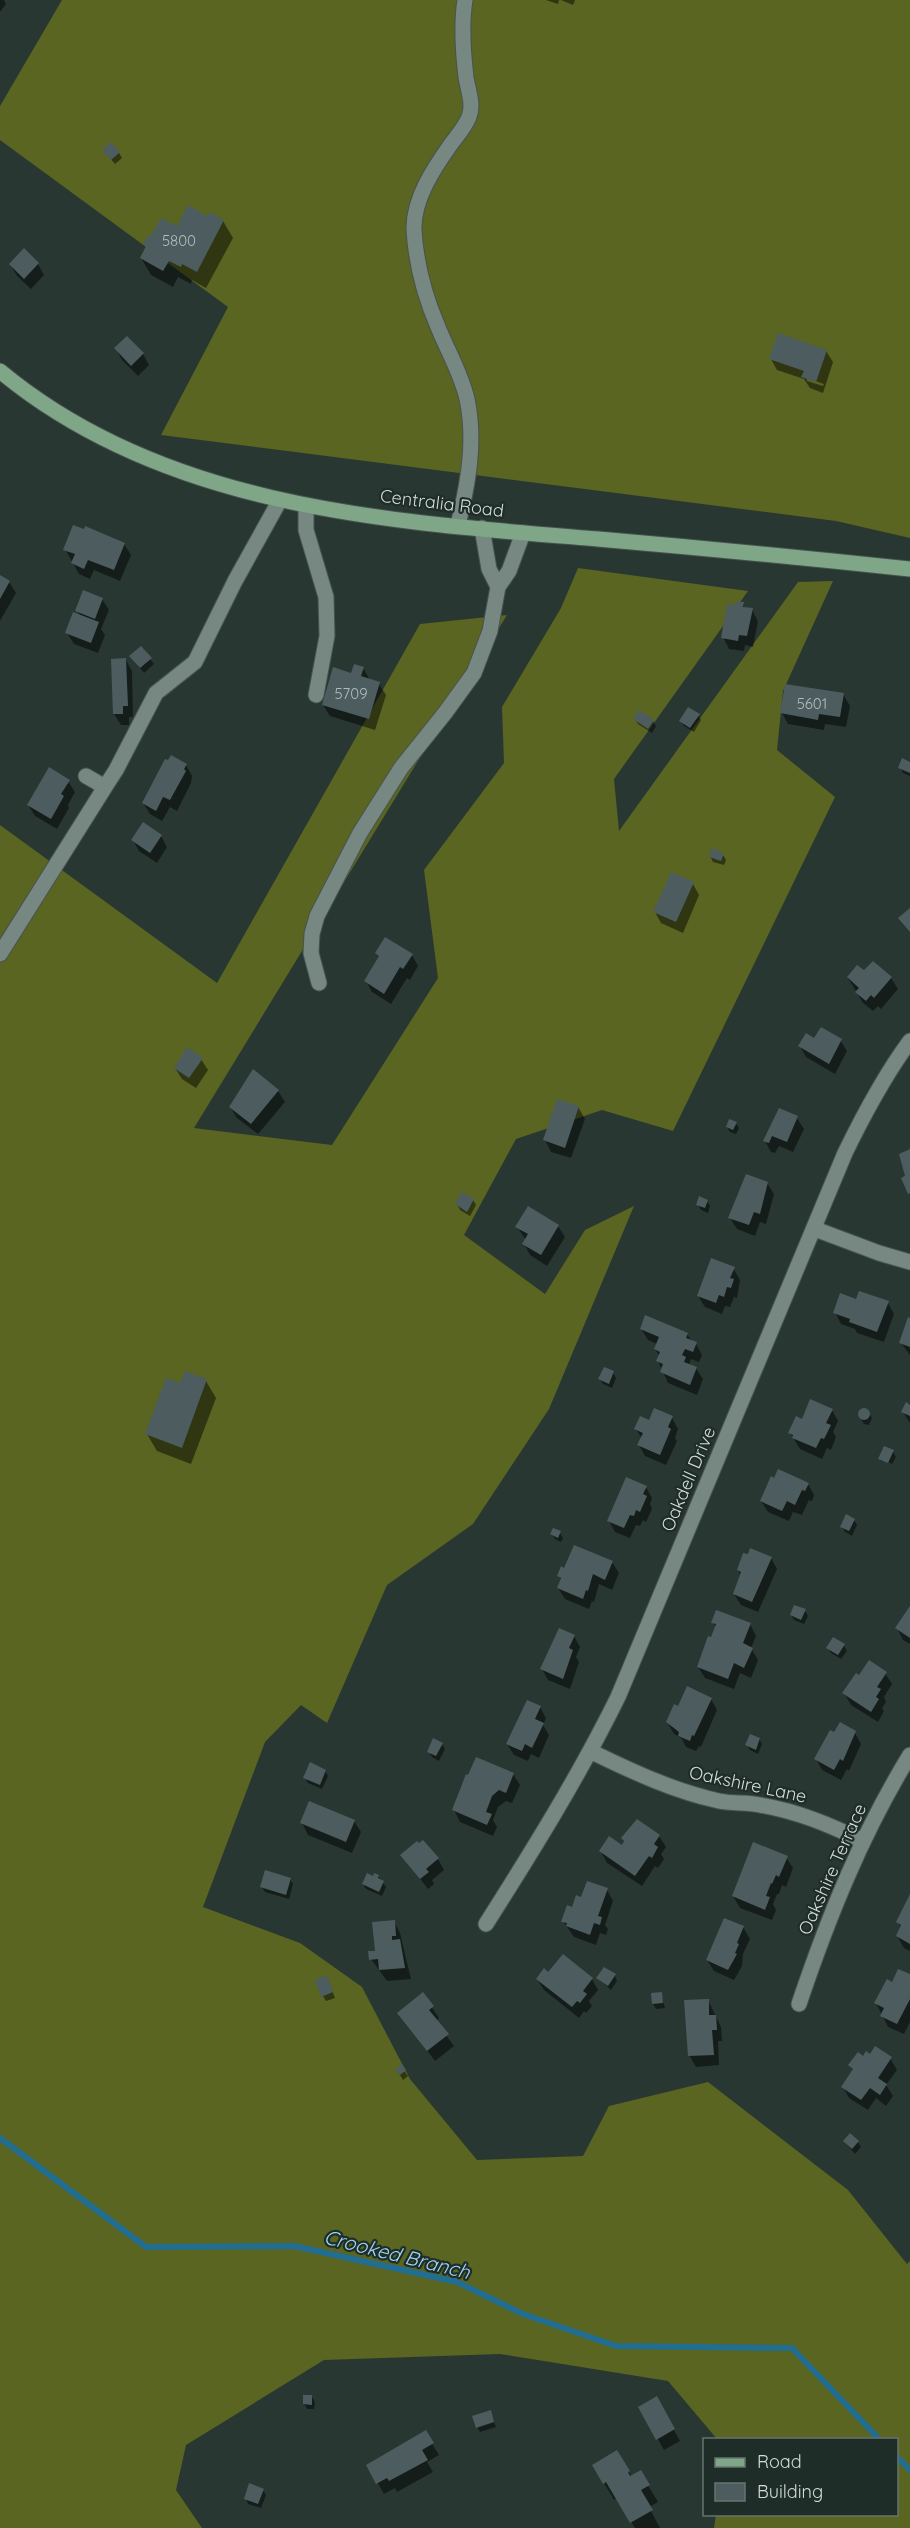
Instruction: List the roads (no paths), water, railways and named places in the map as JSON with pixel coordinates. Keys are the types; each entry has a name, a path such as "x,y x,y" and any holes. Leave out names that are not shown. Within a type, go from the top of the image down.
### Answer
{"main road":[{"name":"Centralia Road","path":"0,371 61,415 144,458 195,477 306,506 523,533 763,553 910,569"}],"street":[{"path":"458,525 471,455 467,399 456,366 428,301 417,257 414,228 419,203 428,180 469,119 471,106 463,44 465,0"},
{"path":"0,954 117,770 156,693 195,662 235,580 280,500"},
{"path":"306,506 306,530 326,597 327,636 316,695"},
{"path":"482,528 489,569 498,588"},
{"path":"319,983 311,953 312,934 317,916 360,833 401,768 474,673 490,631 498,588 508,571 523,533"},
{"path":"86,776 105,787"},
{"name":"Oakdell Drive","path":"486,1924 592,1752 618,1697 865,1111 910,1041"},
{"path":"814,1229 910,1262"},
{"name":"Oakshire Lane","path":"592,1752 636,1774 683,1791 722,1802 758,1804 794,1812 829,1824 863,1841"},
{"name":"Oakshire Terrace","path":"799,2004 819,1944 863,1841 910,1755"}],"waterway":[{"name":"Crooked Branch","path":"0,2138 146,2247 294,2246 457,2282 523,2314 616,2346 792,2348 878,2438"},
{"name":"Crooked Branch","path":"898,2458 910,2470"}]}
